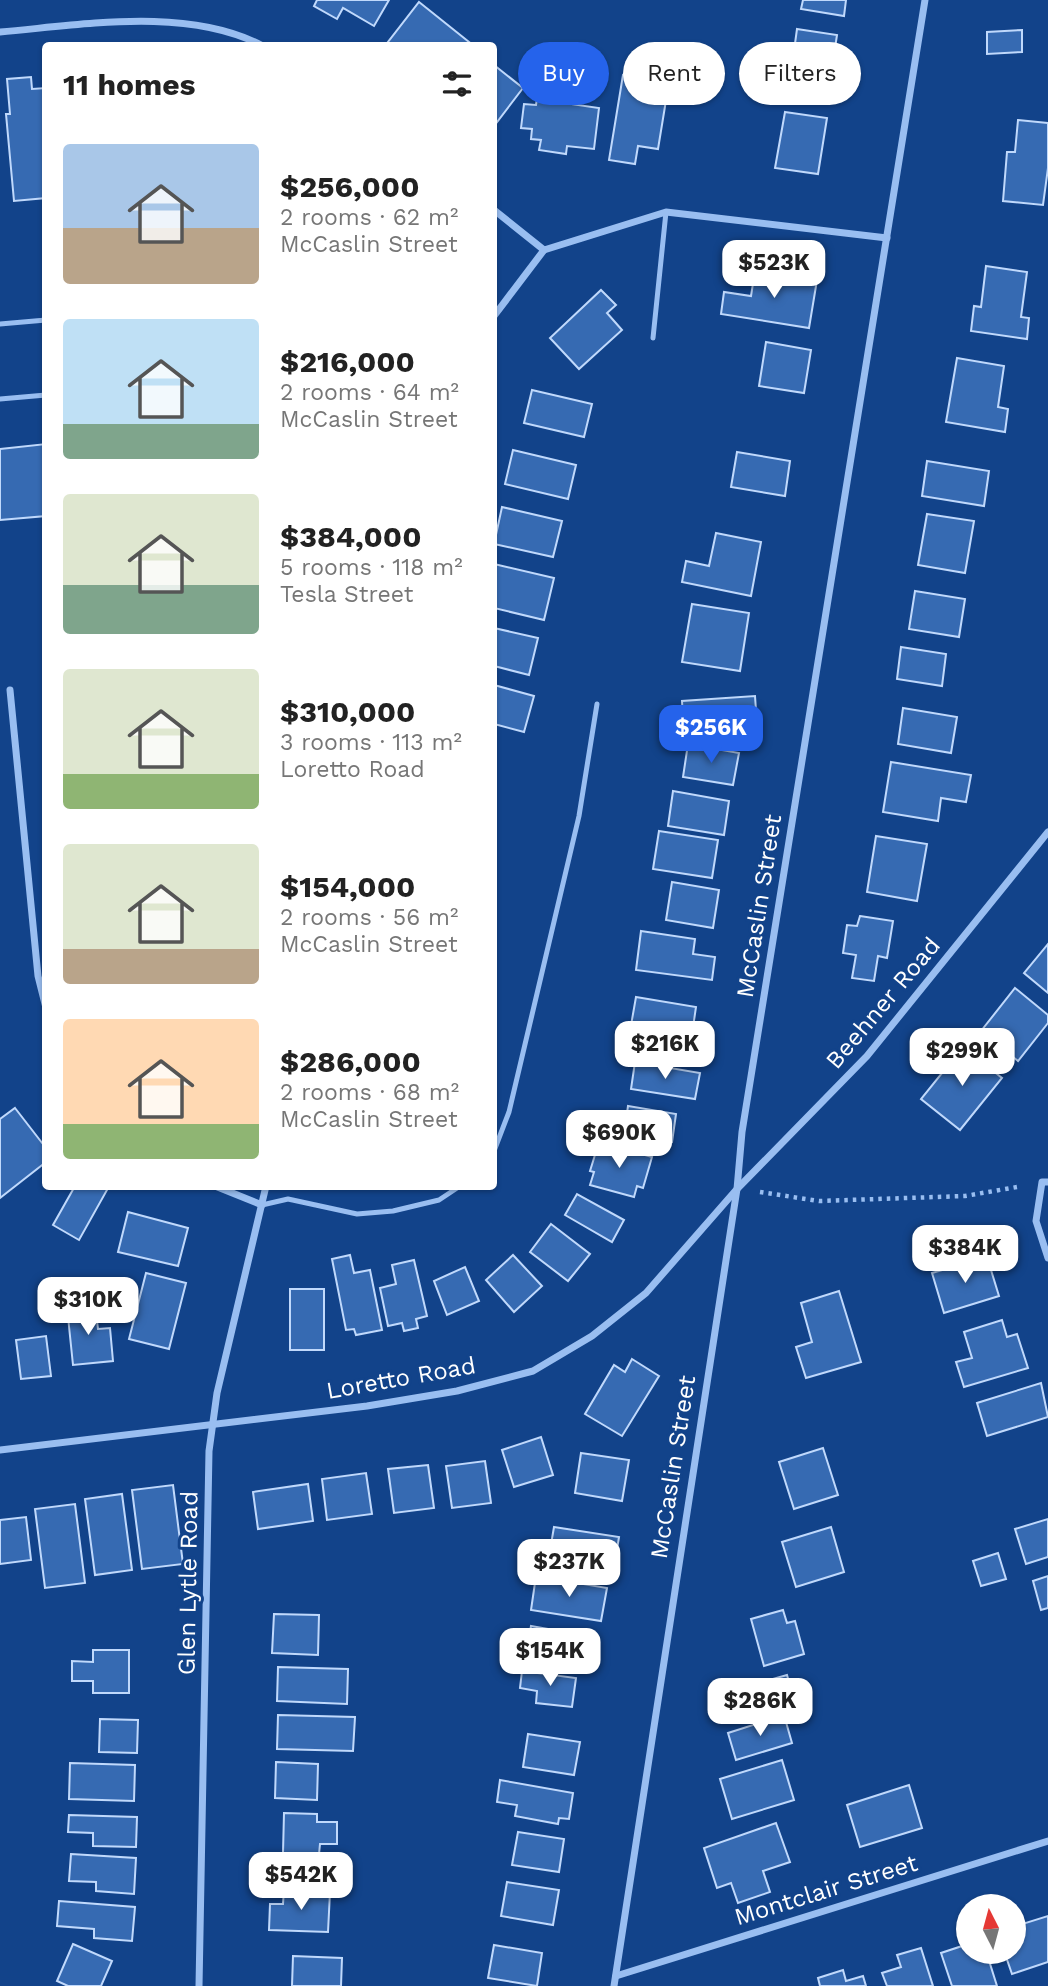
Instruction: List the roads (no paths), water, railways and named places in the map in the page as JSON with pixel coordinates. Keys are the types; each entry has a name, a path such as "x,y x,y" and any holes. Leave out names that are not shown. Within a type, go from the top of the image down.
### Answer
{"street":[{"name":"McCaslin Street","path":"614,1986 737,1189 744,1119 925,0"},
{"path":"0,32 89,24 182,20 251,42"},
{"path":"497,212 544,250"},
{"path":"497,312 544,250 666,212 887,238"},
{"path":"10,690 38,976 42,992"},
{"name":"Beehner Road","path":"737,1189 867,1056 1048,832"},
{"path":"1045,1182 1036,1221 1048,1258"},
{"name":"Loretto Road","path":"0,1450 380,1404 457,1391 533,1371 592,1336 646,1293 737,1189"},
{"path":"225,1190 262,1205"},
{"name":"Glen Lytle Road","path":"199,1986 209,1458 217,1393 265,1190"},
{"name":"Montclair Street","path":"616,1976 1048,1840"}],"lane":[{"path":"653,338 666,212"},
{"path":"0,324 42,320"},
{"path":"0,400 42,395"},
{"path":"497,1147 509,1112 579,816 597,704"},
{"path":"1045,1182 1048,1173"},
{"path":"262,1205 288,1199 357,1214 393,1212 439,1200 454,1190"}]}
